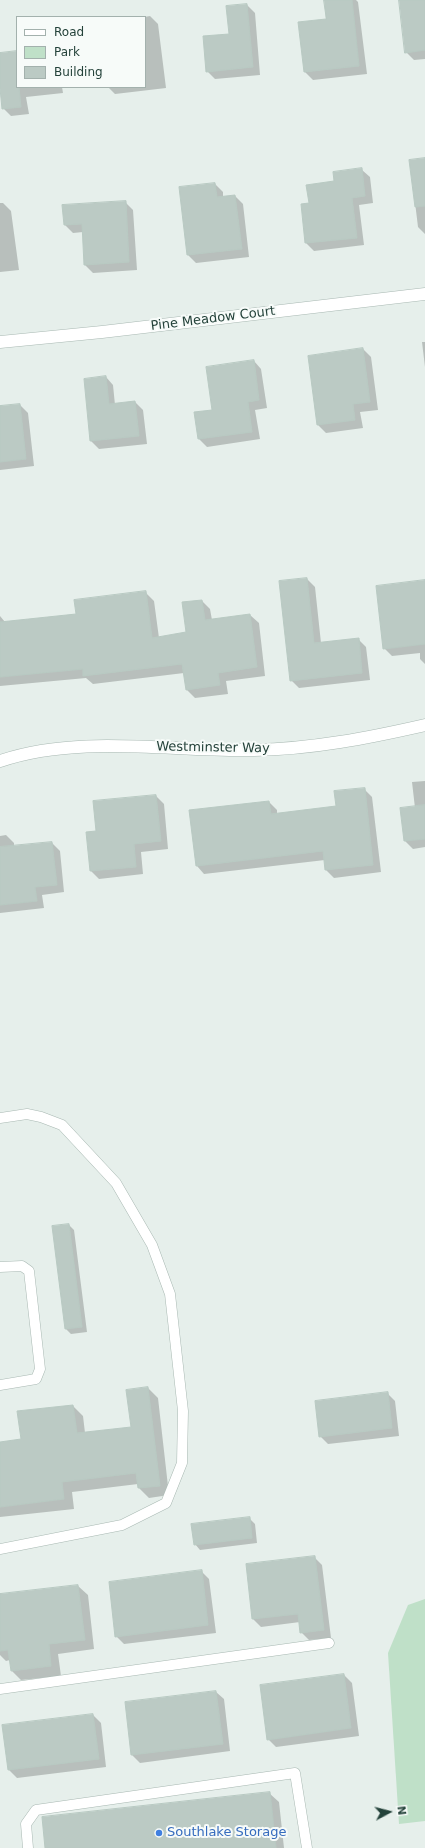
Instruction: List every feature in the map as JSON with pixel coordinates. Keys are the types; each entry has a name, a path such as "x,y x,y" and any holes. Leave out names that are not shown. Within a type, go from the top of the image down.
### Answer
{"street":[{"name":"Pine Meadow Court","path":"0,342 102,332 425,294"},
{"name":"Westminster Way","path":"0,761 22,754 62,749 116,746 254,750 313,746 359,740 425,725"}],"lane":[{"path":"0,1118 27,1114 41,1117 62,1125 116,1183 152,1245 170,1294 183,1411 182,1463 166,1503 122,1525 0,1549"},
{"path":"0,1267 22,1266 29,1271 40,1369 36,1379 0,1385"},
{"path":"0,1689 329,1643"},
{"path":"28,1848 26,1824 36,1810 295,1773 307,1848"}],"green space":[{"path":"425,1599 425,1821 399,1824 388,1653 408,1605"}],"building":[{"path":"324,0 352,0 359,66 304,72 298,22 326,19"},
{"path":"399,0 425,0 425,50 405,53"},
{"path":"247,4 253,67 206,72 203,36 229,34 226,6"},
{"path":"16,51 16,88 19,88 21,107 2,109 0,88 0,53"},
{"path":"425,158 425,206 415,207 409,160"},
{"path":"362,168 365,196 352,198 357,238 305,243 301,204 309,203 306,185 334,181 333,172"},
{"path":"215,183 217,197 235,195 242,249 187,255 179,187"},
{"path":"126,201 129,262 84,265 82,224 64,225 62,205"},
{"path":"363,348 370,402 353,404 355,420 317,425 308,356"},
{"path":"254,360 259,400 248,402 252,432 198,439 194,412 212,410 206,367"},
{"path":"106,376 109,404 135,401 139,436 90,441 84,379"},
{"path":"20,404 26,459 0,462 0,406"},
{"path":"307,578 314,643 359,638 362,673 290,681 279,581"},
{"path":"425,580 425,644 383,649 376,586"},
{"path":"146,591 152,638 186,632 182,602 202,600 205,620 250,614 257,667 218,673 220,685 186,690 182,664 83,676 83,669 0,677 0,622 76,614 74,600"},
{"path":"365,788 373,865 325,870 323,851 196,866 189,810 269,801 271,814 336,806 334,791"},
{"path":"156,795 161,841 134,844 136,867 90,871 86,832 96,831 93,801"},
{"path":"425,805 425,839 404,841 400,808"},
{"path":"52,842 57,885 35,887 37,901 0,905 0,847"},
{"path":"69,1224 82,1327 65,1329 52,1226"},
{"path":"148,1387 160,1486 138,1488 136,1473 62,1482 64,1499 0,1507 0,1442 21,1439 17,1411 73,1405 77,1433 131,1427 126,1390"},
{"path":"388,1392 392,1428 319,1437 315,1401"},
{"path":"250,1517 252,1538 194,1545 191,1524"},
{"path":"315,1556 324,1630 300,1633 298,1614 252,1619 246,1564"},
{"path":"202,1570 208,1625 115,1637 109,1582"},
{"path":"78,1585 85,1640 49,1644 51,1666 11,1671 8,1650 0,1651 0,1594"},
{"path":"344,1674 351,1728 267,1740 260,1685"},
{"path":"216,1691 223,1744 131,1755 125,1702"},
{"path":"93,1714 99,1759 8,1770 2,1725"},
{"name":"Southlake Storage","path":"270,1792 276,1848 45,1848 42,1817"}],"place":[{"name":"Southlake Storage","path":"159,1833"}]}
